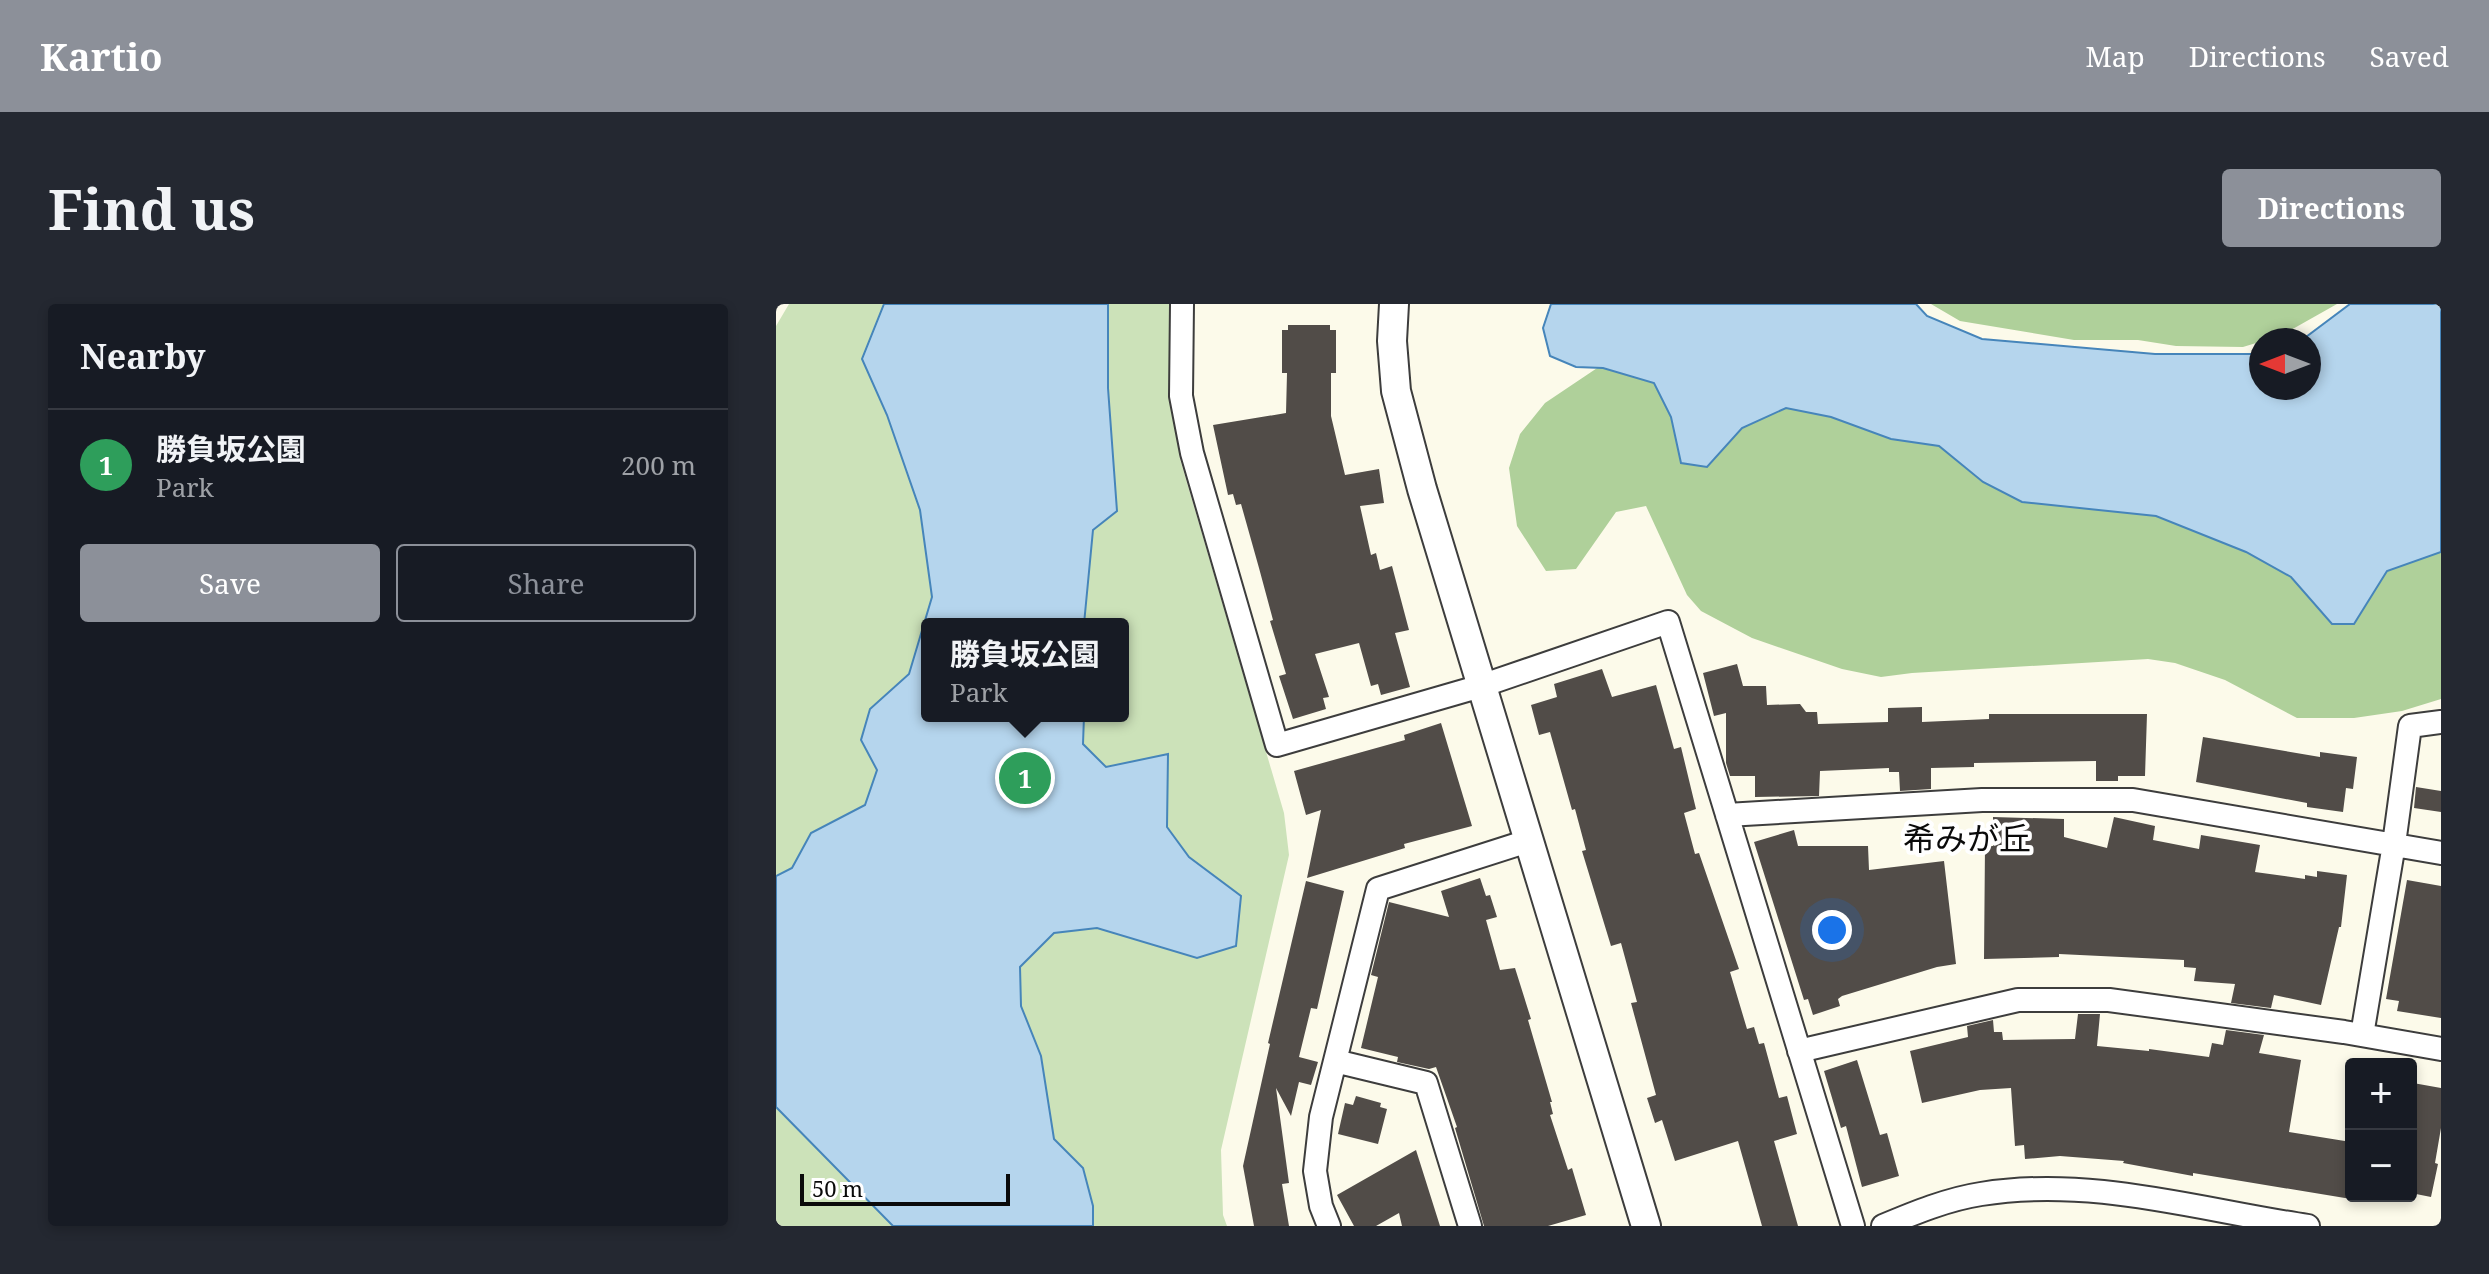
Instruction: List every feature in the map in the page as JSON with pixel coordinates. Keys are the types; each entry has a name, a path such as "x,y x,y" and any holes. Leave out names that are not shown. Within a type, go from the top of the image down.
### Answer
{"street":[{"path":"1182,304 1181,396 1192,453 1277,745 1481,686 1668,622 1853,1226"},
{"path":"1394,304 1392,341 1396,391 1422,489 1640,1225"},
{"path":"2362,1035 2410,726 2441,722"},
{"path":"1727,815 1982,800 2133,800 2441,853"},
{"path":"1329,1226 1321,1206 1315,1171 1321,1117 1378,889 1528,841"},
{"path":"1799,1051 2018,1000 2109,1000 2441,1049"},
{"path":"1335,1061 1426,1083 1470,1226"},
{"path":"1883,1226 1921,1210 1979,1194 2030,1189 2105,1190 2308,1226"}],"green space":[{"path":"789,304 1169,304 1171,386 1180,459 1284,813 1289,855 1221,1150 1223,1215 1227,1226 776,1226 776,326"},
{"path":"1931,304 2337,304 2294,328 2249,328 2249,345 2243,347 2176,346 2138,340 2074,340 1960,321"},
{"path":"1618,354 1759,397 2134,493 2364,573 2441,541 2441,699 2402,711 2354,718 2297,718 2225,680 2175,663 2148,659 1881,677 1842,669 1752,638 1701,611 1687,595 1646,506 1616,512 1576,569 1546,571 1517,526 1509,468 1520,434 1545,403"}],"water":[{"path":"884,304 1108,304 1108,388 1117,511 1093,530 1085,618 926,618 932,597 920,510 887,415 862,359"},
{"path":"1551,304 1916,304 1927,316 1982,339 2155,354 2249,354 2249,400 2321,400 2321,328 2318,328 2350,304 2441,304 2441,552 2387,571 2354,624 2332,624 2291,577 2246,552 2156,516 2022,502 1983,482 1939,446 1891,439 1831,417 1786,408 1742,428 1707,467 1681,463 1671,417 1654,383 1603,368 1576,367 1550,356 1543,328"},
{"path":"921,634 921,722 1084,722 1083,744 1106,767 1168,754 1167,827 1189,857 1241,896 1236,946 1197,958 1097,928 1054,933 1020,967 1021,1006 1041,1056 1054,1139 1083,1168 1093,1206 1093,1226 893,1226 776,1107 776,876 792,868 811,833 865,805 877,770 861,740 870,709 909,674"}],"building":[{"path":"1288,325 1330,325 1330,330 1336,330 1336,373 1331,373 1331,416 1345,475 1379,469 1384,503 1360,506 1371,555 1376,553 1380,570 1392,566 1409,630 1395,633 1410,687 1381,695 1378,684 1371,686 1359,643 1315,654 1329,697 1323,698 1326,709 1293,719 1279,676 1286,674 1270,621 1273,620 1259,568 1241,504 1236,505 1233,494 1228,495 1213,425 1286,413 1287,373 1282,373 1282,330 1288,330"},
{"path":"1737,664 1743,686 1766,686 1767,705 1800,704 1806,712 1817,712 1818,724 1888,722 1888,708 1922,707 1922,722 1989,719 1989,714 2147,714 2145,776 2118,776 2118,781 2096,781 2096,761 1974,763 1974,767 1931,768 1931,789 1900,791 1899,772 1889,772 1889,768 1820,771 1819,796 1755,797 1755,776 1730,776 1726,763 1726,713 1714,716 1703,673"},
{"path":"1602,669 1612,697 1656,685 1674,749 1681,747 1696,809 1684,813 1695,854 1699,853 1739,969 1730,972 1747,1029 1754,1027 1759,1044 1764,1043 1779,1098 1787,1096 1797,1134 1774,1141 1798,1226 1762,1226 1738,1141 1675,1161 1662,1120 1655,1123 1647,1098 1656,1095 1631,1003 1637,1002 1621,943 1611,946 1582,851 1586,850 1575,809 1572,810 1550,732 1539,735 1531,705 1557,697 1554,684"},
{"path":"1441,723 1472,826 1404,844 1405,848 1307,878 1321,810 1306,815 1294,771 1405,740 1404,735"},
{"path":"2203,737 2320,757 2320,752 2357,757 2353,789 2346,788 2343,812 2196,782"},
{"path":"2416,787 2441,791 2441,812 2414,808"},
{"path":"1993,817 2064,819 2064,837 2107,848 2114,817 2155,826 2153,840 2199,849 2201,835 2260,845 2255,872 2305,879 2305,875 2317,877 2317,871 2347,875 2341,927 2321,1005 2274,995 2271,1008 2231,1003 2235,984 2194,981 2196,968 2184,967 2184,960 2059,954 2059,957 1984,959 1985,846 1993,846"},
{"path":"1794,830 1798,846 1868,846 1869,870 1944,861 1956,964 1842,996 1838,999 1840,1006 1813,1015 1808,999 1804,1000 1754,842"},
{"path":"1480,878 1497,917 1486,920 1500,970 1515,968 1552,1102 1553,1114 1550,1115 1568,1170 1572,1168 1586,1215 1548,1226 1484,1226 1457,1127 1436,1067 1429,1069 1397,1062 1398,1057 1361,1048 1378,977 1371,975 1389,902 1449,917 1441,891"},
{"path":"2407,880 2441,886 2441,1018 2397,1011 2399,1001 2386,999"},
{"path":"1306,881 1344,891 1317,1009 1311,1008 1299,1057 1318,1062 1311,1085 1299,1082 1291,1116 1276,1088 1289,1183 1282,1184 1289,1226 1254,1226 1243,1166"},
{"path":"2078,1014 2100,1014 2097,1046 2209,1057 2212,1043 2223,1045 2226,1030 2264,1035 2259,1053 2301,1060 2289,1132 2345,1141 2345,1198 2193,1173 2193,1176 2124,1161 2060,1156 2025,1159 2024,1145 2015,1146 2011,1088 1980,1090 1922,1103 1910,1051 1968,1037 1967,1026 1993,1020 1994,1032 2002,1032 2003,1040 2075,1039"},
{"path":"1857,1060 1880,1135 1887,1133 1899,1176 1862,1187 1846,1126 1841,1128 1824,1071"},
{"path":"2417,1084 2441,1088 2441,1128 2435,1163 2438,1164 2431,1197 2417,1194"},
{"path":"1356,1096 1381,1103 1380,1107 1387,1109 1378,1144 1338,1134 1345,1103 1353,1105"},
{"path":"1416,1150 1440,1226 1402,1226 1399,1213 1376,1226 1354,1226 1337,1195"}],"place":[{"name":"勝負坂公園","path":"1025,778"}],"district":[{"name":"希みが丘","path":"1967,839"}]}
